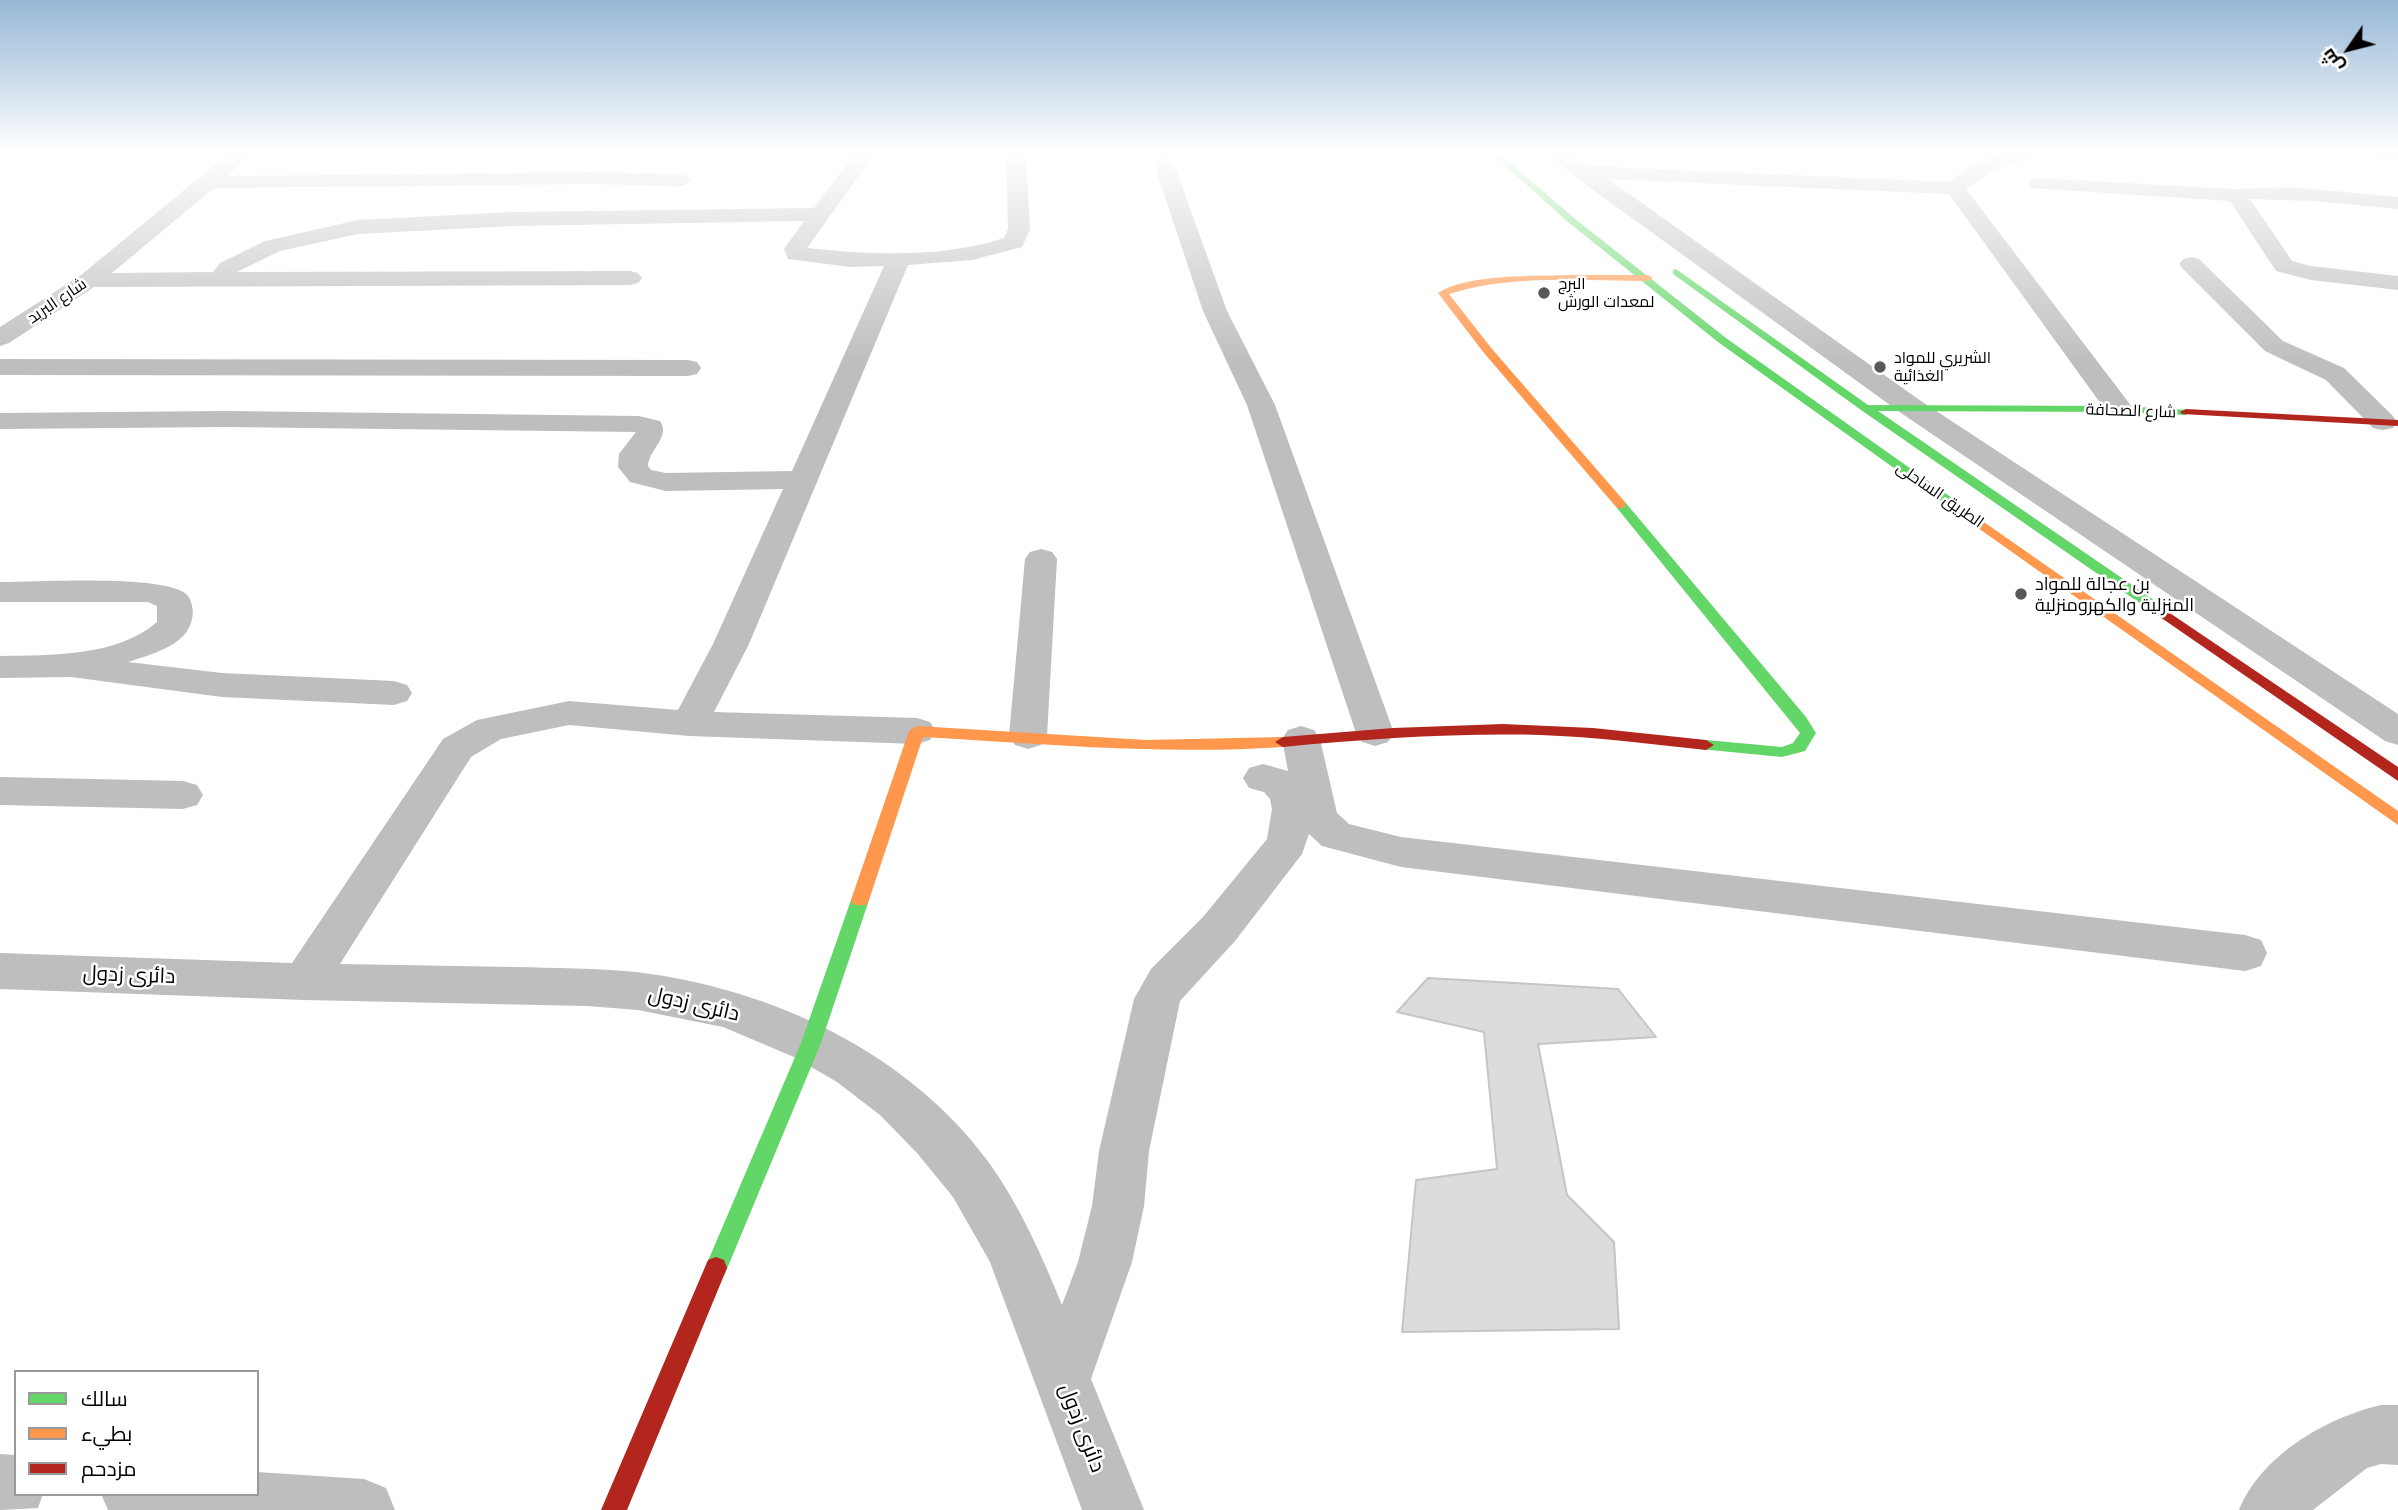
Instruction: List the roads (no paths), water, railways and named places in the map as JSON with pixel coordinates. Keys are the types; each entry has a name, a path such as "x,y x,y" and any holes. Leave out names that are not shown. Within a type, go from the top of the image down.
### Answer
{"main road":[{"name":"الطريق الساحلى","path":"1576,223 1648,278 1722,340 2398,819"},
{"name":"الطريق الساحلى","path":"1661,260 1865,408 2398,775"},
{"path":"614,1510 811,1043 917,731 1168,746 1238,746 1375,733 1454,730 1576,732 1782,752 1791,751 1805,742 1808,733 1801,721 1671,563 1488,351 1443,293 1455,286 1648,278"},
{"name":"شارع الصحافة","path":"1865,408 2119,409 2391,423"}],"street":[{"name":"شارع البريد","path":"0,338 12,323 89,280 158,223"},
{"path":"219,280 229,268 273,246 358,227 426,223"},
{"path":"814,223 794,249 796,254 850,260 899,259 995,250 1014,242 1019,223"},
{"path":"1185,223 1215,311 1261,405 1375,733"},
{"path":"1656,223 1911,407 2398,732"},
{"path":"1981,223 2119,409"},
{"path":"2257,223 2284,266 2311,273 2398,283"},
{"path":"689,724 731,644 800,480 899,259"},
{"path":"2191,264 2274,346 2335,374 2391,423"},
{"path":"89,280 630,278"},
{"path":"0,367 688,368"},
{"path":"0,421 239,419 639,424 650,427 650,434 634,454 633,467 641,476 666,482 800,480"},
{"path":"1028,736 1041,559"},
{"path":"0,592 153,592 173,600 177,614 172,626 161,635 115,654 71,666"},
{"path":"0,667 71,666 222,684 394,693"},
{"path":"304,982 457,748 490,729 569,713 689,724 917,731"},
{"path":"1301,739 1318,819 1336,835 1389,849 2245,953"},
{"path":"1063,1378 1105,1262 1118,1206 1124,1152 1157,999 1167,982 1219,929 1287,843 1292,809 1289,794 1278,782 1263,778"},
{"path":"0,790 183,795"},
{"name":"دائرى زدول","path":"0,971 638,991 729,1009 811,1043 854,1068 897,1100 935,1137 971,1181 1012,1249 1113,1510"},
{"path":"2270,1510 2311,1471 2346,1446 2385,1432 2398,1435"},
{"path":"161,1496 364,1510"}],"place":[{"name":"البرج لمعدات الورش","path":"1544,293"},
{"name":"الشريري للمواد الغذائية","path":"1880,367"},
{"name":"بن عجالة للمواد المنزلية والكهرومنزلية","path":"2021,594"}]}
